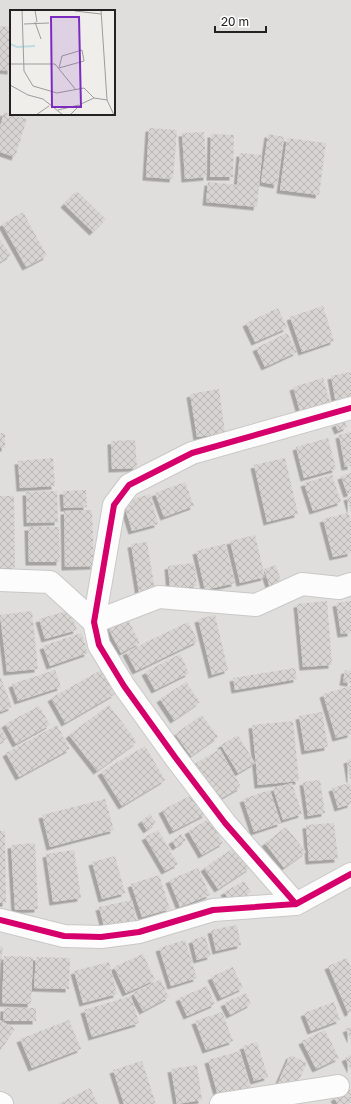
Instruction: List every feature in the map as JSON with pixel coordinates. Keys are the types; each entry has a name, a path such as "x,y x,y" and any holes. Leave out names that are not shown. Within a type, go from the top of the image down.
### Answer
{"street":[{"path":"296,904 225,823 128,693 99,645 94,622 114,505 129,485 192,452 351,408"},
{"path":"0,580 50,582 94,622"},
{"path":"94,622 159,597 256,605 302,584 339,588 351,584"},
{"path":"0,920 64,936 101,937 139,932 213,910 296,904 351,874"},
{"path":"221,1104 344,1080"},
{"path":"316,1104 344,1080"}],"shaded area":[{"path":"0,0 351,0 351,1104 0,1104"}],"building":[{"path":"0,26 10,27 10,71 0,70"},
{"path":"4,112 27,119 15,157 0,152 0,127"},
{"path":"149,128 177,130 173,179 146,177"},
{"path":"204,132 207,177 185,179 182,133"},
{"path":"211,134 234,135 233,177 210,177"},
{"path":"268,134 284,137 277,185 261,182"},
{"path":"287,138 326,143 319,195 280,190"},
{"path":"240,153 262,155 257,207 206,202 208,182 237,185"},
{"path":"77,191 106,219 93,232 64,204"},
{"path":"23,212 47,256 26,267 2,224"},
{"path":"0,240 11,255 0,262"},
{"path":"323,306 334,341 302,352 290,317"},
{"path":"278,308 287,328 255,342 246,323"},
{"path":"287,333 297,352 265,367 256,348"},
{"path":"351,372 351,401 336,404 331,376"},
{"path":"323,378 331,406 301,415 293,387"},
{"path":"219,389 225,433 197,437 190,394"},
{"path":"344,420 347,427 338,431 335,424"},
{"path":"351,432 351,466 345,467 339,435"},
{"path":"0,433 5,433 5,448 0,448"},
{"path":"328,438 336,469 304,478 296,447"},
{"path":"135,440 137,468 112,469 111,441"},
{"path":"53,458 55,486 20,488 18,461"},
{"path":"285,458 298,514 267,522 254,465"},
{"path":"351,473 351,493 347,494 341,476"},
{"path":"332,475 341,502 313,511 304,483"},
{"path":"185,482 194,506 164,517 155,493"},
{"path":"86,490 87,507 64,508 63,491"},
{"path":"57,491 58,522 27,523 26,492"},
{"path":"150,494 158,524 132,531 123,502"},
{"path":"0,496 14,496 15,568 0,568"},
{"path":"351,496 351,511 347,497"},
{"path":"92,510 94,566 65,567 64,511"},
{"path":"348,513 351,522 351,553 333,557 323,519"},
{"path":"28,527 59,527 60,562 29,562"},
{"path":"255,535 265,577 240,583 230,541"},
{"path":"147,542 155,590 139,593 131,544"},
{"path":"225,544 235,583 205,590 196,551"},
{"path":"194,563 197,586 170,589 168,566"},
{"path":"276,565 283,588 271,591 264,569"},
{"path":"327,601 332,665 303,667 297,604"},
{"path":"351,601 351,633 341,634 336,603"},
{"path":"70,610 77,630 45,639 39,619"},
{"path":"32,611 38,669 7,672 0,615"},
{"path":"125,614 140,643 121,653 106,624"},
{"path":"215,615 228,670 212,675 198,619"},
{"path":"188,622 198,641 136,671 126,652"},
{"path":"81,633 88,653 50,666 43,646"},
{"path":"180,654 189,673 155,690 145,672"},
{"path":"295,668 297,679 235,690 233,678"},
{"path":"55,670 61,687 18,701 12,684"},
{"path":"101,670 115,694 65,723 51,698"},
{"path":"345,670 351,671 351,683 343,682"},
{"path":"0,676 12,707 0,712"},
{"path":"186,682 200,702 174,720 160,699"},
{"path":"351,686 351,734 336,738 323,694"},
{"path":"109,705 137,742 97,771 69,735"},
{"path":"39,706 50,725 16,744 5,724"},
{"path":"322,712 328,747 305,751 299,716"},
{"path":"202,715 218,737 191,756 175,734"},
{"path":"293,721 299,781 258,785 252,725"},
{"path":"57,725 70,749 19,777 6,753"},
{"path":"0,728 7,738 0,743"},
{"path":"238,735 255,763 238,773 221,745"},
{"path":"145,746 165,780 122,806 101,772"},
{"path":"220,749 241,787 215,802 193,765"},
{"path":"351,759 351,779 350,779 347,760"},
{"path":"320,780 325,813 308,816 303,782"},
{"path":"292,783 302,814 283,820 273,788"},
{"path":"349,783 351,788 351,804 338,808 332,788"},
{"path":"270,790 281,823 254,832 243,799"},
{"path":"196,793 206,814 173,831 162,810"},
{"path":"105,799 114,830 50,847 42,815"},
{"path":"150,814 156,823 147,830 141,821"},
{"path":"209,819 223,843 202,855 188,831"},
{"path":"334,823 338,859 309,861 306,825"},
{"path":"286,827 306,852 284,868 265,843"},
{"path":"158,830 178,864 165,871 145,837"},
{"path":"0,831 5,831 6,903 0,903"},
{"path":"181,834 186,840 176,847 172,841"},
{"path":"35,843 38,909 15,910 11,845"},
{"path":"235,847 250,868 218,889 204,868"},
{"path":"74,850 81,898 53,902 46,854"},
{"path":"115,856 125,893 102,899 92,862"},
{"path":"198,868 210,895 180,907 169,880"},
{"path":"159,875 170,909 142,917 131,884"},
{"path":"244,881 251,892 232,904 224,892"},
{"path":"132,900 137,923 105,930 99,907"},
{"path":"237,925 241,945 216,951 211,930"},
{"path":"205,936 211,956 197,960 192,940"},
{"path":"185,940 197,978 171,986 159,948"},
{"path":"0,946 3,947 1,962 0,962"},
{"path":"143,954 155,980 126,993 114,967"},
{"path":"4,956 33,957 31,1004 2,1003"},
{"path":"36,957 70,958 69,989 34,988"},
{"path":"347,958 351,968 351,1012 348,1013 328,966"},
{"path":"109,962 117,994 83,1003 74,971"},
{"path":"233,967 243,988 221,998 211,977"},
{"path":"160,979 169,997 143,1011 133,993"},
{"path":"207,986 215,1004 187,1016 179,998"},
{"path":"246,993 251,1004 230,1015 224,1003"},
{"path":"131,996 139,1023 92,1037 84,1010"},
{"path":"334,1002 340,1020 311,1031 304,1013"},
{"path":"4,1008 36,1008 36,1021 3,1021"},
{"path":"222,1012 233,1041 206,1050 195,1021"},
{"path":"0,1020 15,1029 0,1051"},
{"path":"69,1020 81,1049 32,1068 20,1039"},
{"path":"351,1027 351,1040 346,1029"},
{"path":"325,1030 339,1058 316,1069 302,1041"},
{"path":"257,1042 268,1077 254,1081 243,1046"},
{"path":"240,1051 250,1087 218,1096 208,1060"},
{"path":"290,1055 307,1063 293,1092 277,1085"},
{"path":"351,1055 351,1070 345,1058"},
{"path":"142,1061 156,1104 124,1104 113,1070"},
{"path":"197,1065 202,1100 177,1104 171,1069"},
{"path":"90,1088 98,1104 58,1104"},
{"path":"349,1088 351,1091 351,1102 349,1104 338,1104 334,1098"}],"cycle path":[{"path":"296,904 225,823 124,686 99,645 94,622 114,505 129,485 192,453 351,408"},
{"path":"0,920 64,936 101,937 139,932 213,910 296,904 351,874"}]}
